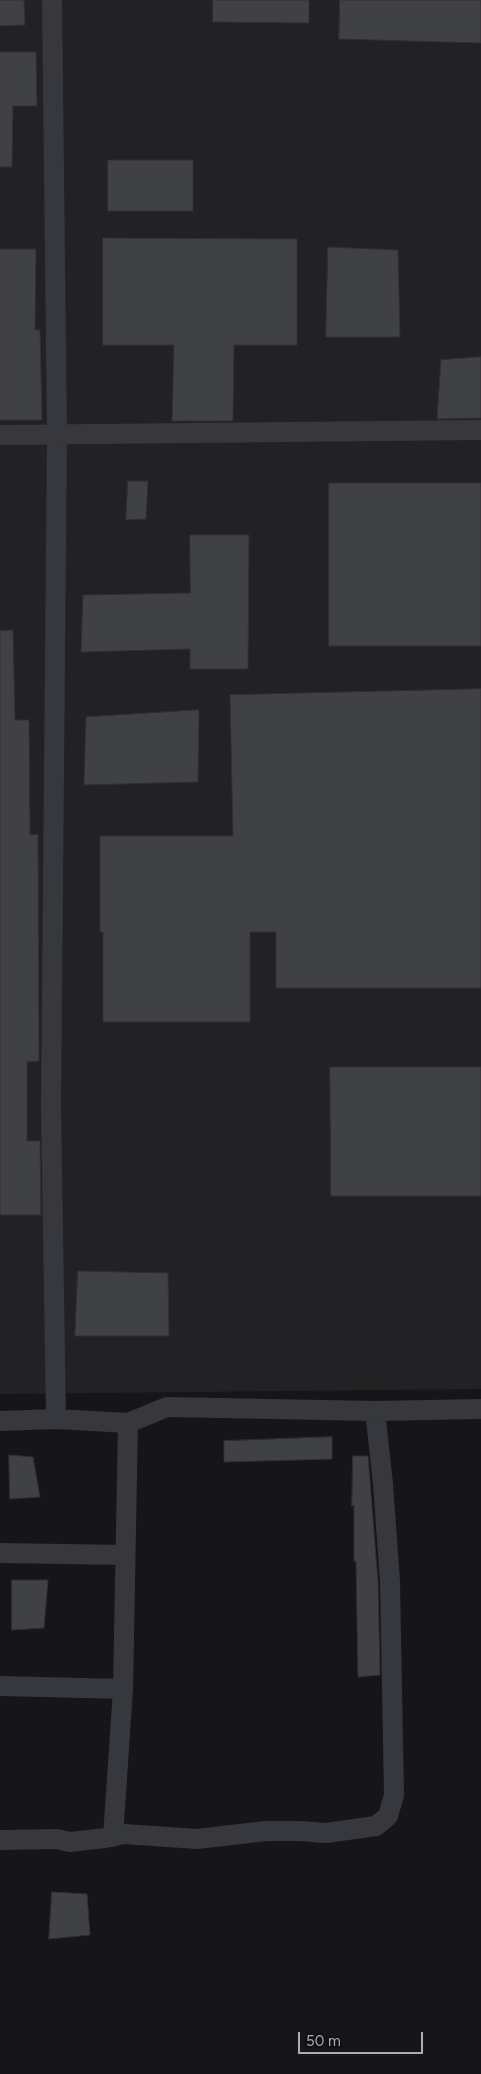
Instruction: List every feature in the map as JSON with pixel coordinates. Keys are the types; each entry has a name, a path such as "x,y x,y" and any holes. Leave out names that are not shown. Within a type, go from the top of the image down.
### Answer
{"street":[{"path":"52,0 57,434 51,1107 56,1419"},
{"path":"0,435 481,430"},
{"path":"0,1421 56,1419 128,1423 167,1407 375,1411 481,1409"},
{"path":"0,1840 57,1840 70,1842 124,1834 197,1839 266,1831 300,1830 326,1833 376,1826 388,1816 394,1795 390,1581 383,1484 375,1411"},
{"path":"113,1837 123,1689 128,1423"},
{"path":"0,1553 125,1555"},
{"path":"0,1686 123,1689"}],"shaded area":[{"path":"0,0 481,0 481,1389 0,1394"}],"building":[{"path":"0,0 24,0 25,25 0,26"},
{"path":"213,0 309,0 309,23 213,22"},
{"path":"340,0 481,0 481,43 339,39"},
{"path":"0,52 36,52 37,106 13,106 12,167 0,167"},
{"path":"108,160 193,160 193,211 108,211"},
{"path":"103,238 297,239 297,345 234,345 233,421 172,421 174,345 103,345"},
{"path":"328,247 398,250 400,337 326,337"},
{"path":"0,249 36,249 35,330 40,330 42,420 0,420"},
{"path":"481,357 481,418 437,419 441,360"},
{"path":"128,481 148,481 146,519 126,520"},
{"path":"329,483 481,483 481,646 329,646"},
{"path":"190,535 249,535 248,669 190,669 190,649 81,652 83,595 190,593"},
{"path":"13,630 15,720 29,720 30,835 38,834 39,1061 27,1062 27,1141 40,1141 41,1215 0,1215 0,631"},
{"path":"481,689 481,988 276,988 276,932 250,932 250,1022 103,1022 103,932 100,932 100,836 233,836 230,695"},
{"path":"199,710 198,782 84,785 86,717"},
{"path":"330,1067 481,1067 481,1196 331,1196"},
{"path":"78,1271 168,1273 169,1336 75,1336"},
{"path":"332,1437 332,1459 224,1462 224,1441"},
{"path":"9,1455 33,1457 40,1497 10,1499"},
{"path":"353,1456 368,1456 378,1582 380,1675 358,1677 354,1505 352,1506"},
{"path":"12,1580 48,1580 44,1628 12,1630"},
{"path":"52,1892 87,1894 90,1935 49,1939"}]}
